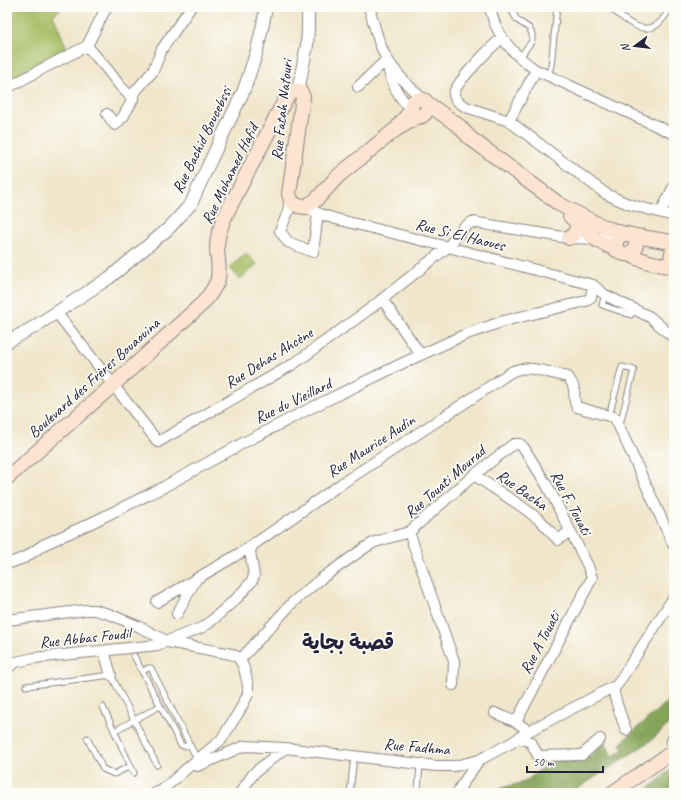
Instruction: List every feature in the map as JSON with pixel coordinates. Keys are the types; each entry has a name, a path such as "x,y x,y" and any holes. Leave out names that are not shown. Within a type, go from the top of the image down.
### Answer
{"main road":[{"name":"Rue Mohamed Hafid","path":"203,303 217,282 218,240 221,225 289,94 294,90 298,90"},
{"name":"Rue Fatah Natouri","path":"290,197 289,191 303,99 302,94 298,90"},
{"path":"290,197 295,205 312,210 316,200 338,176 398,126 421,109 459,126 470,138 559,204 609,229 629,244 636,258 653,264 672,265 671,244"},
{"path":"559,204 595,239 629,244 671,244"},
{"path":"569,238 576,232 576,222"},
{"path":"629,244 671,244"},
{"name":"Boulevard des Frères Bouaouina","path":"7,478 113,385 203,303"},
{"path":"612,793 674,751"}],"street":[{"path":"7,88 87,46 105,10 108,7"},
{"path":"107,114 115,125 123,116 133,99 133,94 153,71 162,49 191,7"},
{"name":"Rue Bachid Boucebssi","path":"7,342 34,327 109,278 168,229 191,204 244,90 256,54 266,7"},
{"name":"Rue Fatah Natouri","path":"298,90 307,45 308,7"},
{"path":"369,7 382,50 421,109"},
{"path":"490,7 496,28 502,38 510,48 536,70 674,134"},
{"path":"502,38 491,46 458,84 454,92 454,96 460,104 509,121 606,194 628,204 674,216"},
{"path":"87,46 120,86 133,99"},
{"path":"358,87 387,59"},
{"path":"387,59 403,108 403,116 398,126"},
{"path":"509,121 536,70"},
{"path":"400,98 421,109"},
{"path":"661,212 674,186"},
{"path":"290,197 288,212 280,231 288,242 313,252 312,210"},
{"name":"Rue Si El Haoues","path":"312,210 336,220 448,247 593,285 605,295 650,317 674,338"},
{"name":"Rue Dehas Ahcène","path":"113,385 158,442 296,362 382,299 448,247 464,228 472,222 569,238"},
{"path":"569,238 595,239"},
{"name":"Rue du Vieillard","path":"7,564 19,560 43,545 160,489 275,426 464,335 504,321 586,302 591,297 593,285"},
{"path":"382,299 420,355"},
{"path":"56,312 113,385"},
{"name":"Rue Maurice Audin","path":"254,543 341,484 516,370 531,368 568,378 572,382 577,407 614,418 619,426"},
{"path":"619,426 671,533 674,546"},
{"name":"Rue Touati Mourad","path":"240,660 293,602 322,578 375,542 409,532 474,475 511,446 520,444"},
{"name":"Rue F. Touati","path":"520,444 548,487 588,566 592,578"},
{"name":"Rue Bacha","path":"474,475 536,517 558,540 570,531"},
{"path":"409,532 454,661 453,684"},
{"path":"157,602 247,549 254,543"},
{"path":"168,642 191,633 209,623 238,597 252,581 254,576 250,551 254,543"},
{"path":"7,569 19,560"},
{"name":"Rue A Touati","path":"516,722 592,578"},
{"path":"177,614 196,579"},
{"name":"Rue Fadhma","path":"194,762 198,766 244,746 285,748 420,765 455,766 474,763 530,731 618,685 674,597"},
{"path":"7,620 95,610 126,621 168,642 231,654 240,660 246,676 248,694 221,740 161,791 155,793"},
{"path":"191,633 187,636 187,639 195,647"},
{"name":"Rue Abbas Foudil","path":"7,668 16,662 34,658 158,645 168,642"},
{"path":"104,651 111,675"},
{"path":"613,687 616,704 626,730"},
{"path":"495,713 516,722 530,731"},
{"path":"674,737 671,744 674,751"},
{"path":"519,738 531,742 538,756 582,755 600,739"},
{"path":"240,793 254,773 285,748"},
{"path":"458,793 474,763"}],"lane":[{"path":"548,75 551,66 557,7"},
{"path":"609,7 640,28 653,27 658,24 671,7"},
{"path":"512,11 517,20 529,28 532,34 532,41 520,57"},
{"path":"609,416 622,367 634,370 619,426"},
{"path":"134,656 181,745 189,745"},
{"path":"142,672 148,668 151,668 189,745 194,762"},
{"path":"26,686 111,675 157,765"},
{"path":"114,731 160,706"},
{"path":"103,707 134,773"},
{"path":"87,738 103,769 114,774 130,766"},
{"path":"350,793 354,756"},
{"path":"418,789 420,765"}],"green space":[{"path":"7,7 63,7 53,15 68,51 7,84"},
{"path":"246,253 257,264 240,279 230,268"},
{"path":"670,699 674,702 674,720 649,742 571,793 487,793 489,791 525,782 551,761 587,759 605,741 612,757 623,750 620,744"},
{"path":"674,767 674,793 643,793"}],"district":[{"name":"قصبة بجاية","path":"348,642"}]}
